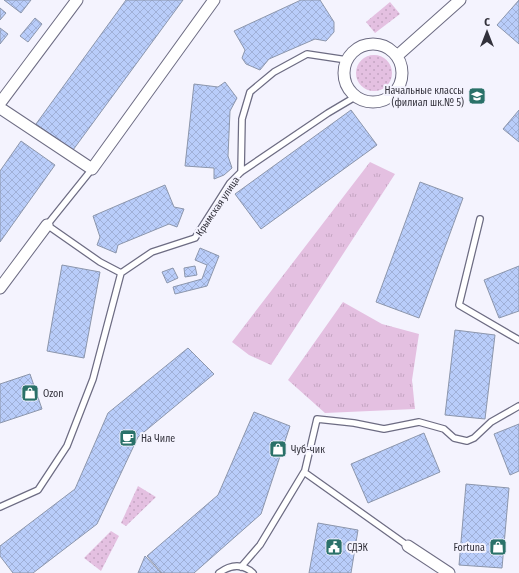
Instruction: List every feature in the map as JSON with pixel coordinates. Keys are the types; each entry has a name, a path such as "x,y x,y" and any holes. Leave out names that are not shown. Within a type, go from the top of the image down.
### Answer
{"street":[{"path":"0,103 77,0"},
{"path":"0,108 92,169 214,0"},
{"path":"397,56 460,0"},
{"path":"371,44 381,45 390,49 397,56 403,73 402,82 398,90 391,97 374,103 364,102 355,97 348,89 344,80 344,70 347,60 353,52 361,46 371,44"},
{"path":"0,288 47,226"},
{"path":"408,546 449,573"}],"lane":[{"name":"Крымская улица","path":"241,172 242,119 250,92 274,72 308,54 347,60"},
{"name":"Крымская улица","path":"121,273 152,252 195,238 230,183 241,172 328,112 355,97"},
{"path":"0,507 38,490 67,446 93,379 121,273 100,262 47,226 92,169"},
{"path":"480,219 459,305 519,340"},
{"path":"305,470 317,419 354,423 384,429 419,422 444,429 454,438 467,441 474,438 491,422 519,406"},
{"path":"241,566 260,545 304,472 408,546"},
{"path":"219,573 225,568 233,566 241,566 249,569 253,573"}],"green space":[{"path":"390,2 400,14 375,33 366,22"},
{"path":"374,55 387,60 392,73 387,86 374,91 361,86 356,73 361,60"},
{"path":"370,162 395,174 271,365 249,355 232,342"},
{"path":"343,302 382,324 419,334 412,380 415,409 325,413 288,380"},
{"path":"138,486 156,497 126,526 121,523"},
{"path":"111,531 119,536 101,571 84,558"}],"building":[{"path":"4,0 31,0 21,13"},
{"path":"126,0 183,0 73,150 36,124"},
{"path":"301,0 320,0 334,22 334,32 326,41 315,39 269,59 260,70 246,64 242,58 245,50 234,31"},
{"path":"519,0 519,44 497,25"},
{"path":"0,8 6,13 0,20"},
{"path":"35,18 42,24 28,42 20,36"},
{"path":"0,28 8,34 0,44"},
{"path":"225,82 237,98 230,111 228,156 232,168 224,175 214,179 214,168 185,166 194,84 218,87"},
{"path":"351,110 377,145 261,229 235,194"},
{"path":"519,110 519,142 503,129"},
{"path":"21,141 55,165 0,242 0,171"},
{"path":"420,182 463,198 419,318 376,302"},
{"path":"165,185 174,207 184,209 177,227 169,224 118,245 116,253 97,245 100,237 93,216"},
{"path":"200,248 219,256 207,286 175,294 173,287 202,279 207,265 195,260"},
{"path":"62,265 100,272 84,358 47,351"},
{"path":"195,266 197,275 185,277 184,268"},
{"path":"519,266 519,311 499,318 484,280"},
{"path":"173,268 178,278 167,283 162,272"},
{"path":"455,330 495,335 485,419 445,415"},
{"path":"188,348 214,374 138,437 97,524 33,573 13,573 0,556 0,546 75,489 108,413"},
{"path":"30,374 42,409 0,423 0,384"},
{"path":"254,412 290,426 261,514 194,573 162,573 147,556 218,495"},
{"path":"519,424 519,471 510,475 494,434"},
{"path":"424,433 440,472 368,503 351,464"},
{"path":"466,484 509,488 502,568 459,565"},
{"path":"318,523 358,530 351,573 309,573"},
{"path":"145,556 161,573 138,573"}],"place":[{"name":"Начальные классы (филиал шк.№ 5)","path":"477,96"},
{"name":"Ozon","path":"30,393"},
{"name":"На Чиле","path":"128,438"},
{"name":"Чуб-чик","path":"278,449"},
{"name":"СДЭК","path":"334,547"},
{"name":"Fortuna","path":"498,547"}]}
